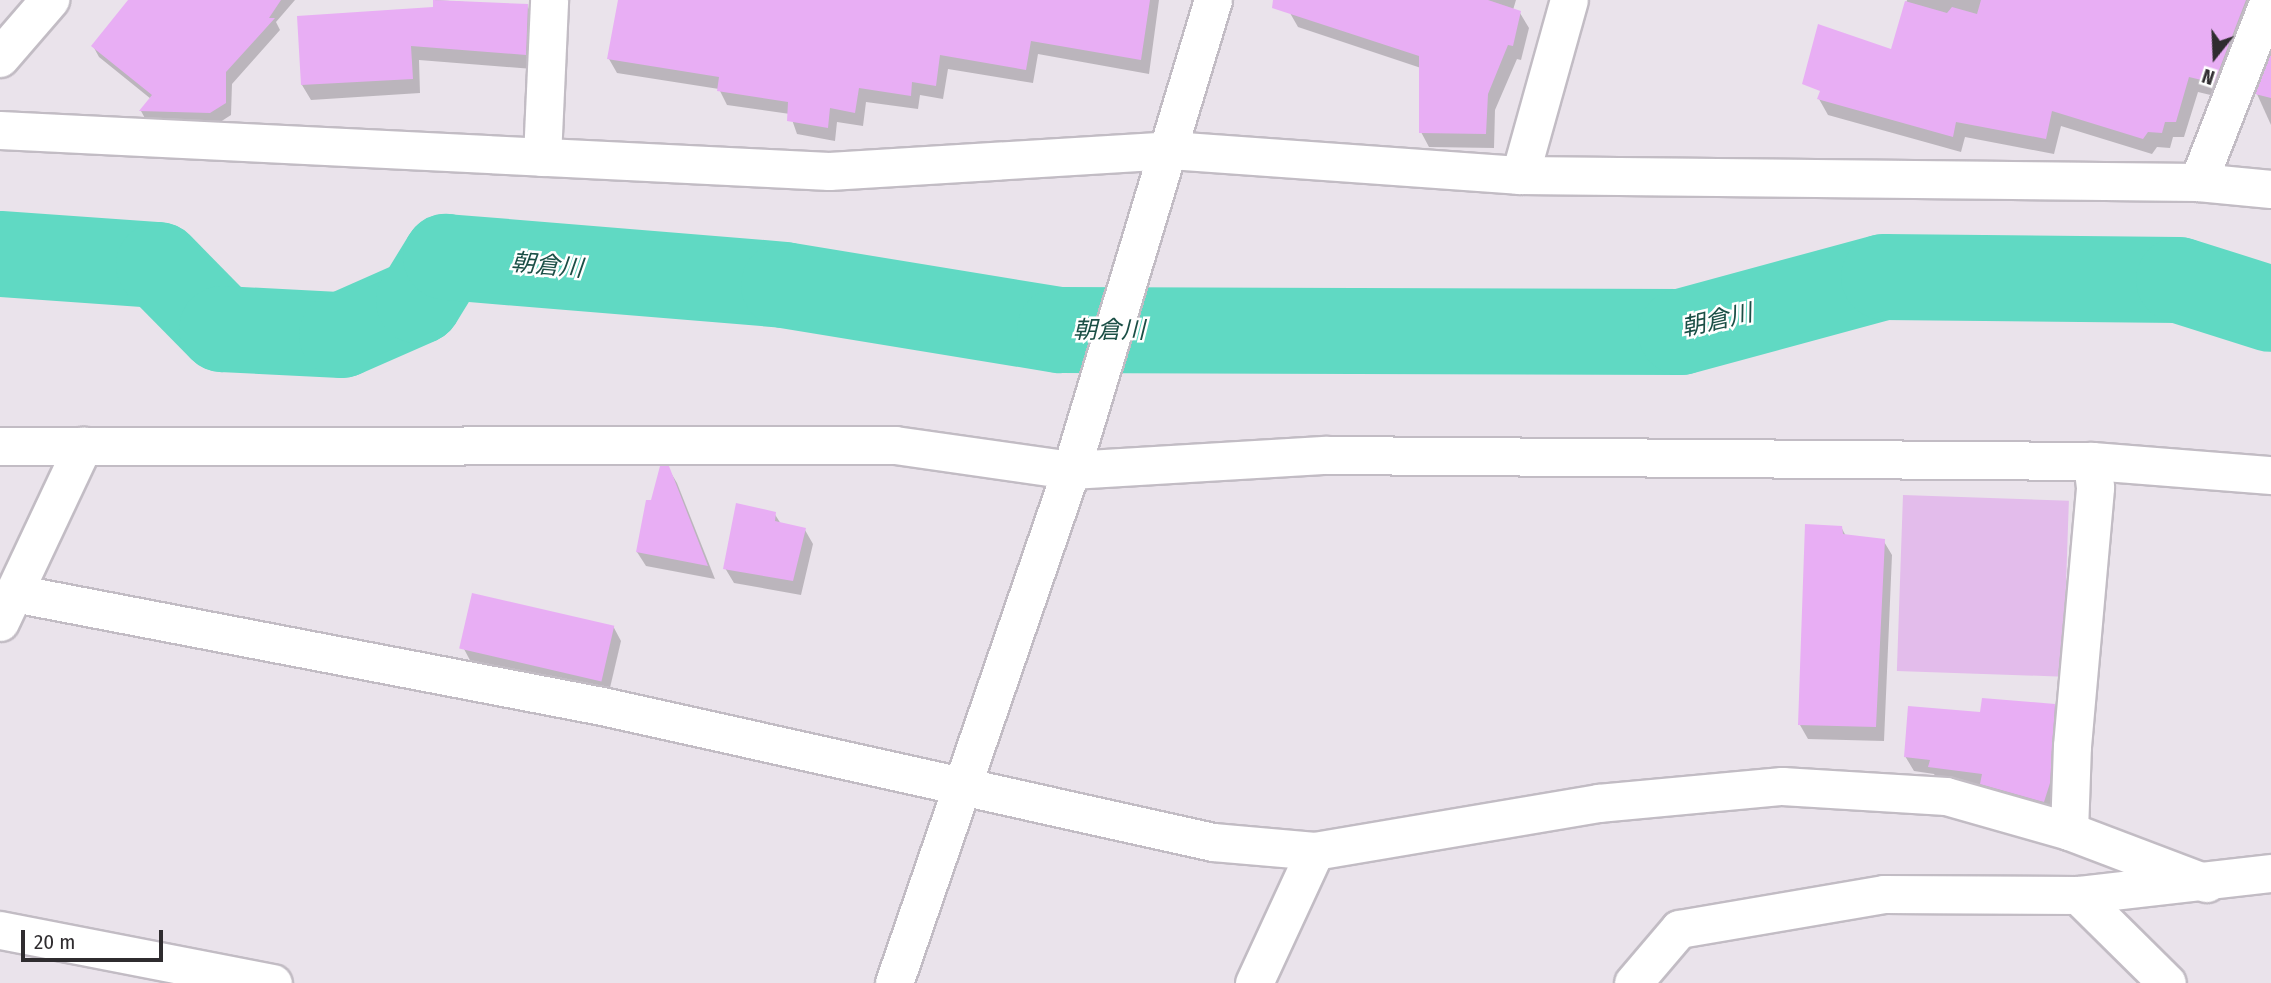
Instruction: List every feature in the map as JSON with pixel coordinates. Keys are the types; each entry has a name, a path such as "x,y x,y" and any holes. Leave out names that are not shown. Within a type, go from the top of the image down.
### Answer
{"main road":[{"path":"0,58 50,0"}],"street":[{"path":"542,157 549,0"},
{"path":"894,983 1071,470 1213,0"},
{"path":"1520,175 1569,0"},
{"path":"2198,182 2269,0"},
{"path":"0,130 829,171 1164,166 1520,175 2198,182 2271,188"},
{"path":"0,446 895,445 1071,470 1327,455 2092,461 2271,475"},
{"path":"83,446 7,608 602,706 963,784 1213,842 1315,851 1598,803 1782,786 1946,796 2069,831 2206,883"},
{"path":"2069,831 2072,746 2095,487 2092,461"},
{"path":"1254,983 1315,851"},
{"path":"1652,976 1679,929 1884,894 2078,895 2206,883 2271,873"},
{"path":"2078,895 2167,983"},
{"path":"0,930 273,983"}],"shaded area":[{"path":"1903,495 2069,501 2063,677 1897,671"}],"building":[{"path":"128,0 281,0 269,18 275,18 226,72 226,103 210,113 139,111 152,95 91,46"},
{"path":"433,0 528,4 526,55 411,46 413,79 301,85 297,16 433,7"},
{"path":"618,0 1150,0 1141,60 1031,41 1026,70 940,55 936,86 912,82 911,96 859,88 855,113 830,108 828,128 787,121 788,102 717,91 719,77 607,59"},
{"path":"1273,0 1488,0 1521,11 1513,46 1508,45 1488,94 1486,134 1419,133 1419,56 1272,8"},
{"path":"1981,0 2246,0 2214,83 2189,77 2176,122 2165,122 2162,133 2148,132 2143,139 2052,111 2046,139 1956,122 1953,137 1817,99 1820,91 1802,84 1818,24 1891,49 1905,1 1947,13 1952,7 1977,14"},
{"path":"2271,53 2271,98 2255,94"},
{"path":"660,466 669,466 708,566 636,552 646,500 651,500"},
{"path":"736,503 776,512 775,521 806,528 793,581 723,569"},
{"path":"1805,524 1842,526 1843,534 1885,539 1876,727 1798,725"},
{"path":"472,593 614,626 601,681 459,649"},
{"path":"1982,698 2055,704 2050,783 2044,802 1980,784 1982,774 1928,767 1930,760 1904,757 1908,706 1980,712"}],"waterway":[{"name":"朝倉川","path":"0,254 159,265 222,329 342,335 419,301 446,257 784,285 1060,330 1681,332 1884,277 2179,280 2271,309"}]}
